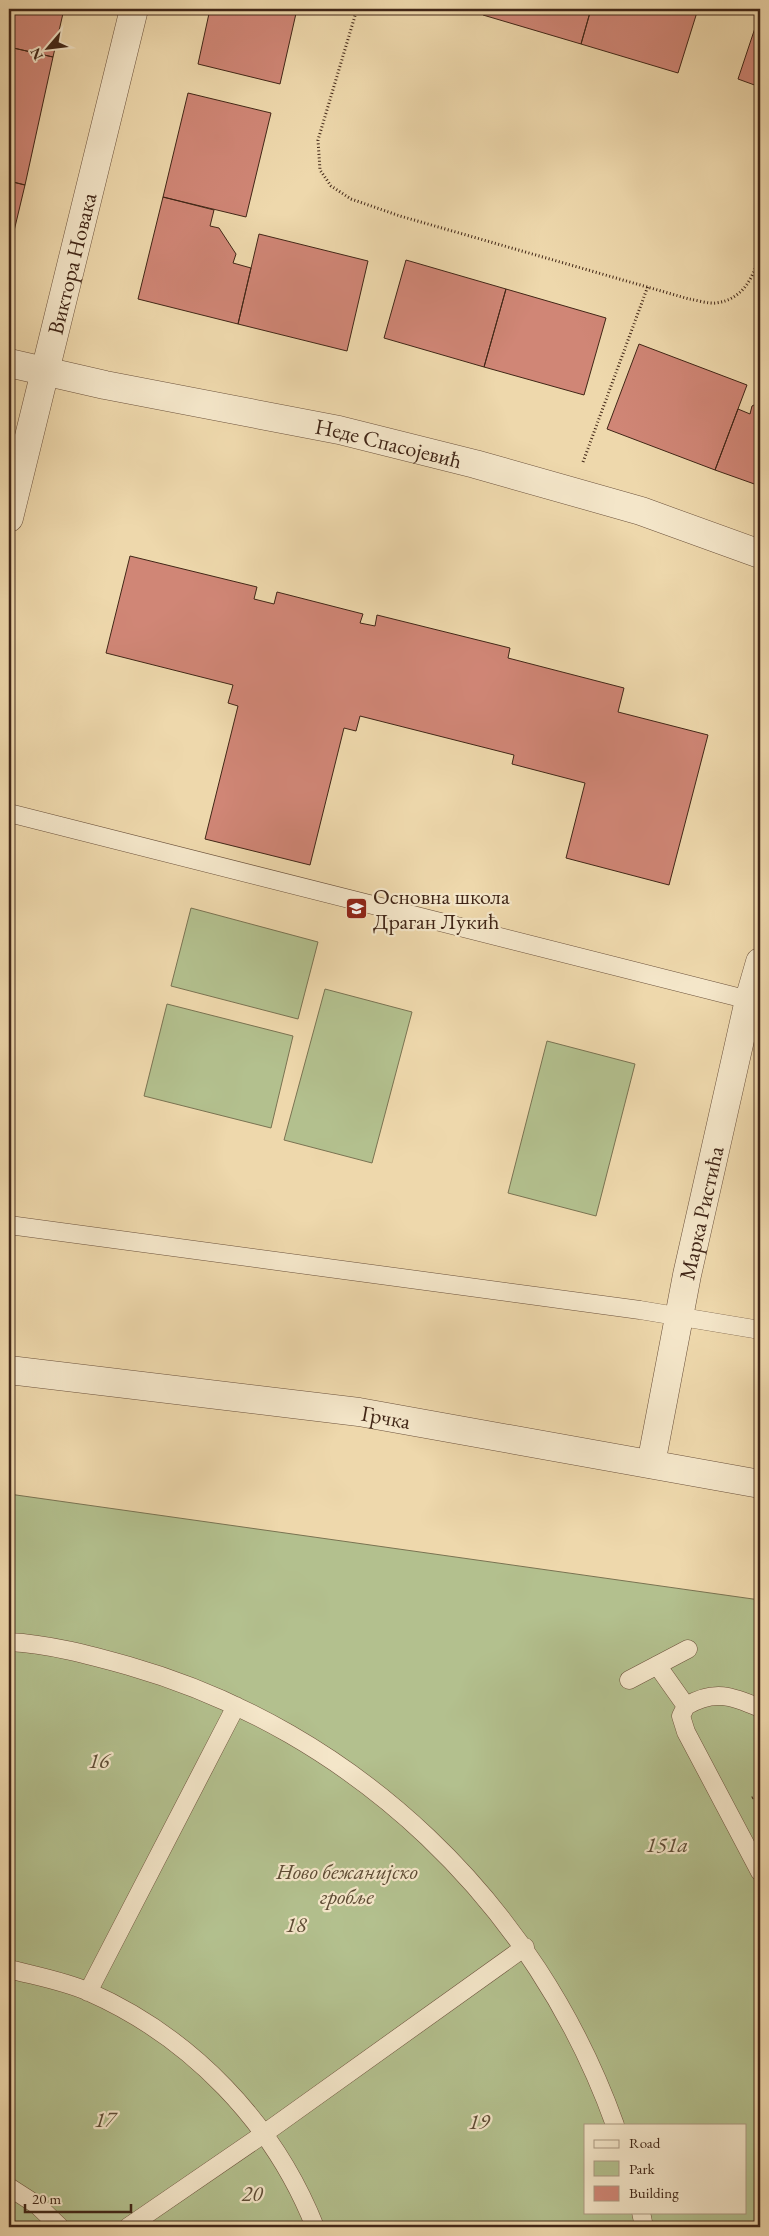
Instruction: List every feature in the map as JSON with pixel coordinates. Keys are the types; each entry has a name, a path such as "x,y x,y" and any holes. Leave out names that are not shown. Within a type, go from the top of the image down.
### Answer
{"street":[{"name":"Виктора Новака","path":"9,518 134,9"},
{"name":"Неде Спасојевић","path":"9,363 105,385 340,430 573,491 641,512 760,554"},
{"name":"Марка Ристића","path":"651,1464 678,1317 749,1000 760,962"},
{"name":"Грчка","path":"9,1370 359,1412 760,1484"}],"lane":[{"path":"9,812 749,1000"},
{"path":"9,1225 634,1309 760,1330"},
{"path":"9,1642 91,1656 166,1676 236,1706 320,1751 396,1807 465,1873 525,1947 566,2013 600,2083 615,2124"},
{"path":"629,1680 688,1649"},
{"path":"657,1665 686,1706"},
{"path":"760,1708 738,1699 713,1694 697,1699 686,1706 681,1716 686,1732 760,1872"},
{"path":"88,1992 236,1706"},
{"path":"128,2227 265,2133 525,1947"},
{"path":"9,1969 88,1992 163,2034 215,2076 265,2133 303,2197 315,2227"},
{"path":"9,2187 37,2205 60,2227"},
{"path":"641,2214 644,2227"}],"path":[{"path":"358,9 318,140 320,170 331,186 351,199 400,216 689,299 716,303 733,296 749,284 760,256"},
{"path":"573,491 648,286"}],"green space":[{"path":"191,908 318,942 298,1019 171,986"},
{"path":"325,989 412,1012 372,1163 284,1140"},
{"path":"167,1004 293,1036 271,1128 144,1096"},
{"path":"547,1041 635,1064 596,1216 508,1193"},
{"name":"Ново бежанијско гробље","path":"9,1494 760,1600 760,2227 9,2227"}],"building":[{"path":"9,9 64,9 53,57 9,47"},
{"path":"210,9 297,9 280,84 198,64"},
{"path":"485,9 591,9 581,44 483,15"},
{"path":"591,9 698,9 678,73 581,44"},
{"path":"760,13 760,87 738,79"},
{"path":"9,47 53,57 25,185 9,181"},
{"path":"188,93 271,113 246,217 163,197"},
{"path":"9,181 25,185 9,252"},
{"path":"163,197 214,210 210,226 219,228 236,254 233,263 251,268 238,324 138,299"},
{"path":"259,234 368,261 347,351 238,324"},
{"path":"406,260 506,289 484,367 384,338"},
{"path":"506,289 606,318 584,395 484,367"},
{"path":"639,344 747,385 715,470 607,429"},
{"path":"760,402 760,486 715,470 738,409 750,414 752,406"},
{"path":"130,556 257,587 254,599 274,604 277,592 363,614 360,623 375,626 377,615 510,648 508,658 624,688 618,712 708,735 669,885 566,858 585,783 512,764 514,755 360,716 356,731 344,728 310,865 205,839 238,706 228,703 233,685 106,653"}],"place":[{"name":"Основна школа Драган Лукић","path":"357,909"}],"park label":[{"name":"16","path":"99,1760"},
{"name":"151a","path":"667,1844"},
{"name":"18","path":"296,1924"},
{"name":"17","path":"105,2119"},
{"name":"19","path":"479,2121"},
{"name":"20","path":"252,2193"}]}
